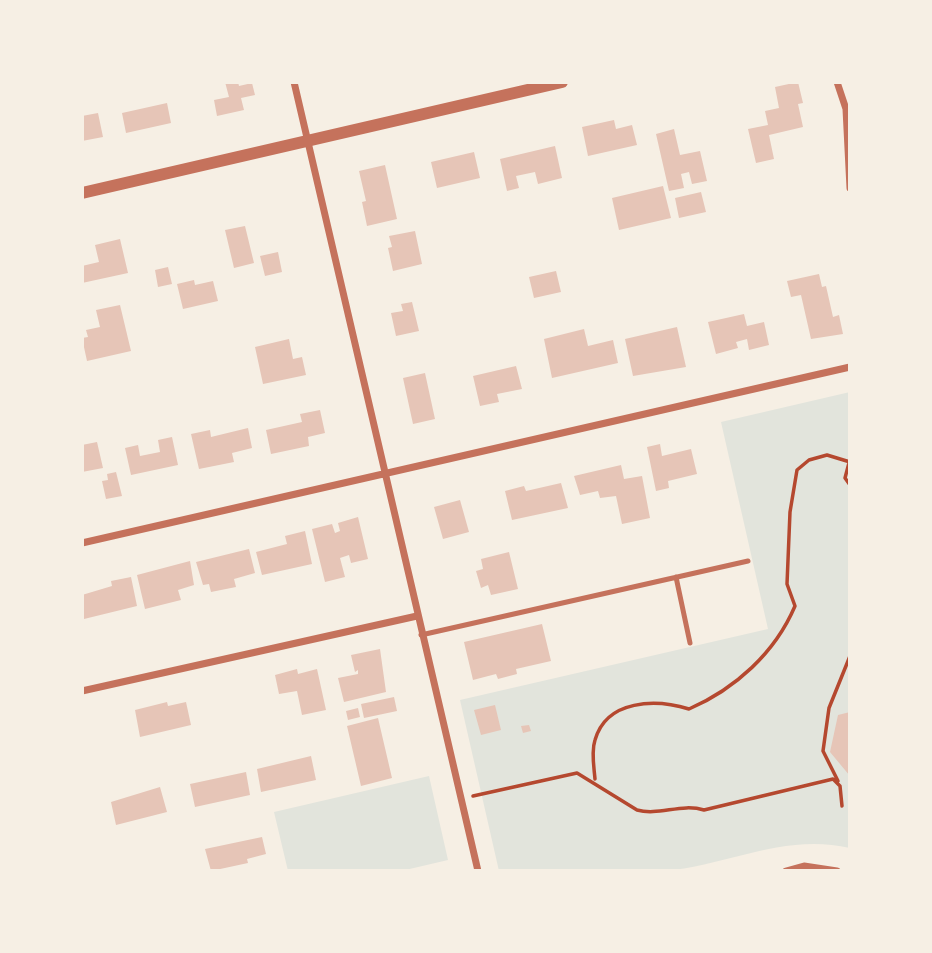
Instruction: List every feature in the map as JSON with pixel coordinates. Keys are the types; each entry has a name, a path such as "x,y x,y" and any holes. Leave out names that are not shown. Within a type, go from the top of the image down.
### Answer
{"street":[{"path":"294,82 478,871"},
{"path":"82,193 562,82"},
{"path":"837,82 846,109 846,162 850,188"},
{"path":"82,543 850,367"},
{"path":"82,691 417,616"},
{"path":"786,871 804,866 836,871"}],"lane":[{"path":"422,635 748,561"},
{"path":"676,577 690,643"}],"path":[{"path":"594,779 594,742 602,725 622,709 640,703 666,702 690,709 716,697 752,667 785,630 795,607 787,584 790,512 797,470 809,460 827,455 850,461 845,478 850,485"},
{"path":"842,806 840,786 823,751 829,708 850,656"},
{"path":"461,798 570,773 583,776 637,810 647,813 691,806 704,810 833,779 840,786"}],"shaded area":[{"path":"850,392 850,848 802,844 665,871 499,871 460,700 768,629 721,422"},
{"path":"429,776 448,860 401,871 288,871 274,812"}],"building":[{"path":"225,82 238,82 239,86 252,83 255,95 241,98 244,110 217,116 214,100 229,97"},
{"path":"798,82 803,103 798,104 803,127 769,135 774,159 756,163 748,129 768,125 765,111 779,108 775,87"},
{"path":"167,103 171,123 126,133 122,113"},
{"path":"98,113 103,137 82,141 82,116"},
{"path":"614,120 616,129 632,125 637,145 588,156 582,127"},
{"path":"674,129 680,155 700,151 707,181 692,184 689,172 681,174 684,188 669,191 656,134"},
{"path":"555,146 562,178 538,184 535,172 516,176 519,188 507,191 500,159"},
{"path":"474,152 480,178 437,188 431,162"},
{"path":"385,165 397,219 367,226 362,202 366,201 359,171"},
{"path":"663,186 671,218 619,230 612,198"},
{"path":"701,192 706,212 679,218 675,198"},
{"path":"245,226 254,263 234,268 225,230"},
{"path":"415,231 422,264 393,271 388,248 392,247 389,236"},
{"path":"120,239 128,273 82,283 82,266 99,262 95,245"},
{"path":"278,252 282,272 265,276 260,256"},
{"path":"168,267 172,284 158,287 155,270"},
{"path":"556,271 561,292 534,298 529,277"},
{"path":"819,274 822,287 826,286 833,317 839,315 843,334 811,339 801,295 791,297 787,281"},
{"path":"194,280 195,285 213,281 218,301 183,309 177,284"},
{"path":"412,302 419,331 396,336 391,313 403,311 401,304"},
{"path":"120,305 131,351 87,361 82,338 88,337 86,330 100,327 96,310"},
{"path":"744,314 747,326 764,322 769,345 749,350 747,339 736,342 738,348 716,354 708,322"},
{"path":"677,327 686,367 633,376 625,339"},
{"path":"584,329 588,346 613,340 618,363 552,378 544,339"},
{"path":"289,339 293,359 302,357 306,375 263,384 255,347"},
{"path":"516,366 522,389 497,394 499,402 480,406 473,376"},
{"path":"425,373 435,419 413,424 403,378"},
{"path":"320,410 325,433 308,437 309,446 271,454 266,430 302,422 300,414"},
{"path":"248,428 252,448 232,453 234,462 199,469 191,434 210,430 211,437"},
{"path":"172,437 178,465 131,475 125,448 138,445 140,456 160,452 158,440"},
{"path":"97,442 103,468 82,472 82,445"},
{"path":"660,444 662,456 691,449 697,474 668,481 669,488 656,491 647,447"},
{"path":"621,465 624,479 642,476 650,518 622,524 616,496 600,498 598,491 580,495 574,476"},
{"path":"116,472 122,496 106,499 102,481 108,480 107,474"},
{"path":"561,483 568,508 512,520 505,491 524,486 526,491"},
{"path":"460,500 469,532 443,539 434,507"},
{"path":"358,517 368,559 351,563 349,555 340,558 345,577 325,582 312,529 332,524 335,533 340,531 338,523"},
{"path":"305,531 312,564 262,575 256,552 287,544 285,536"},
{"path":"249,549 255,573 234,579 236,587 211,592 209,584 203,585 196,562"},
{"path":"509,552 518,589 491,595 488,585 481,588 476,571 483,569 481,559"},
{"path":"190,561 194,585 178,590 181,600 145,609 137,575"},
{"path":"131,577 137,606 84,619 82,595 112,586 111,581"},
{"path":"542,624 551,661 516,669 517,674 498,679 496,674 473,680 464,642"},
{"path":"380,649 386,692 344,702 338,678 358,674 358,670 355,672 351,655"},
{"path":"297,669 298,674 317,669 326,710 302,715 297,691 279,694 275,675"},
{"path":"394,697 397,711 364,718 361,704"},
{"path":"167,702 168,706 186,702 191,725 140,737 135,710"},
{"path":"495,705 501,730 481,735 474,710"},
{"path":"358,708 360,717 348,720 346,711"},
{"path":"850,712 850,776 830,752 838,715"},
{"path":"378,718 392,778 361,786 347,726"},
{"path":"529,725 531,731 523,733 521,726"},
{"path":"311,756 316,780 261,792 257,769"},
{"path":"246,772 250,795 195,807 190,784"},
{"path":"160,787 167,812 116,825 111,802"},
{"path":"262,837 266,854 247,859 248,863 211,871 205,849"}]}
